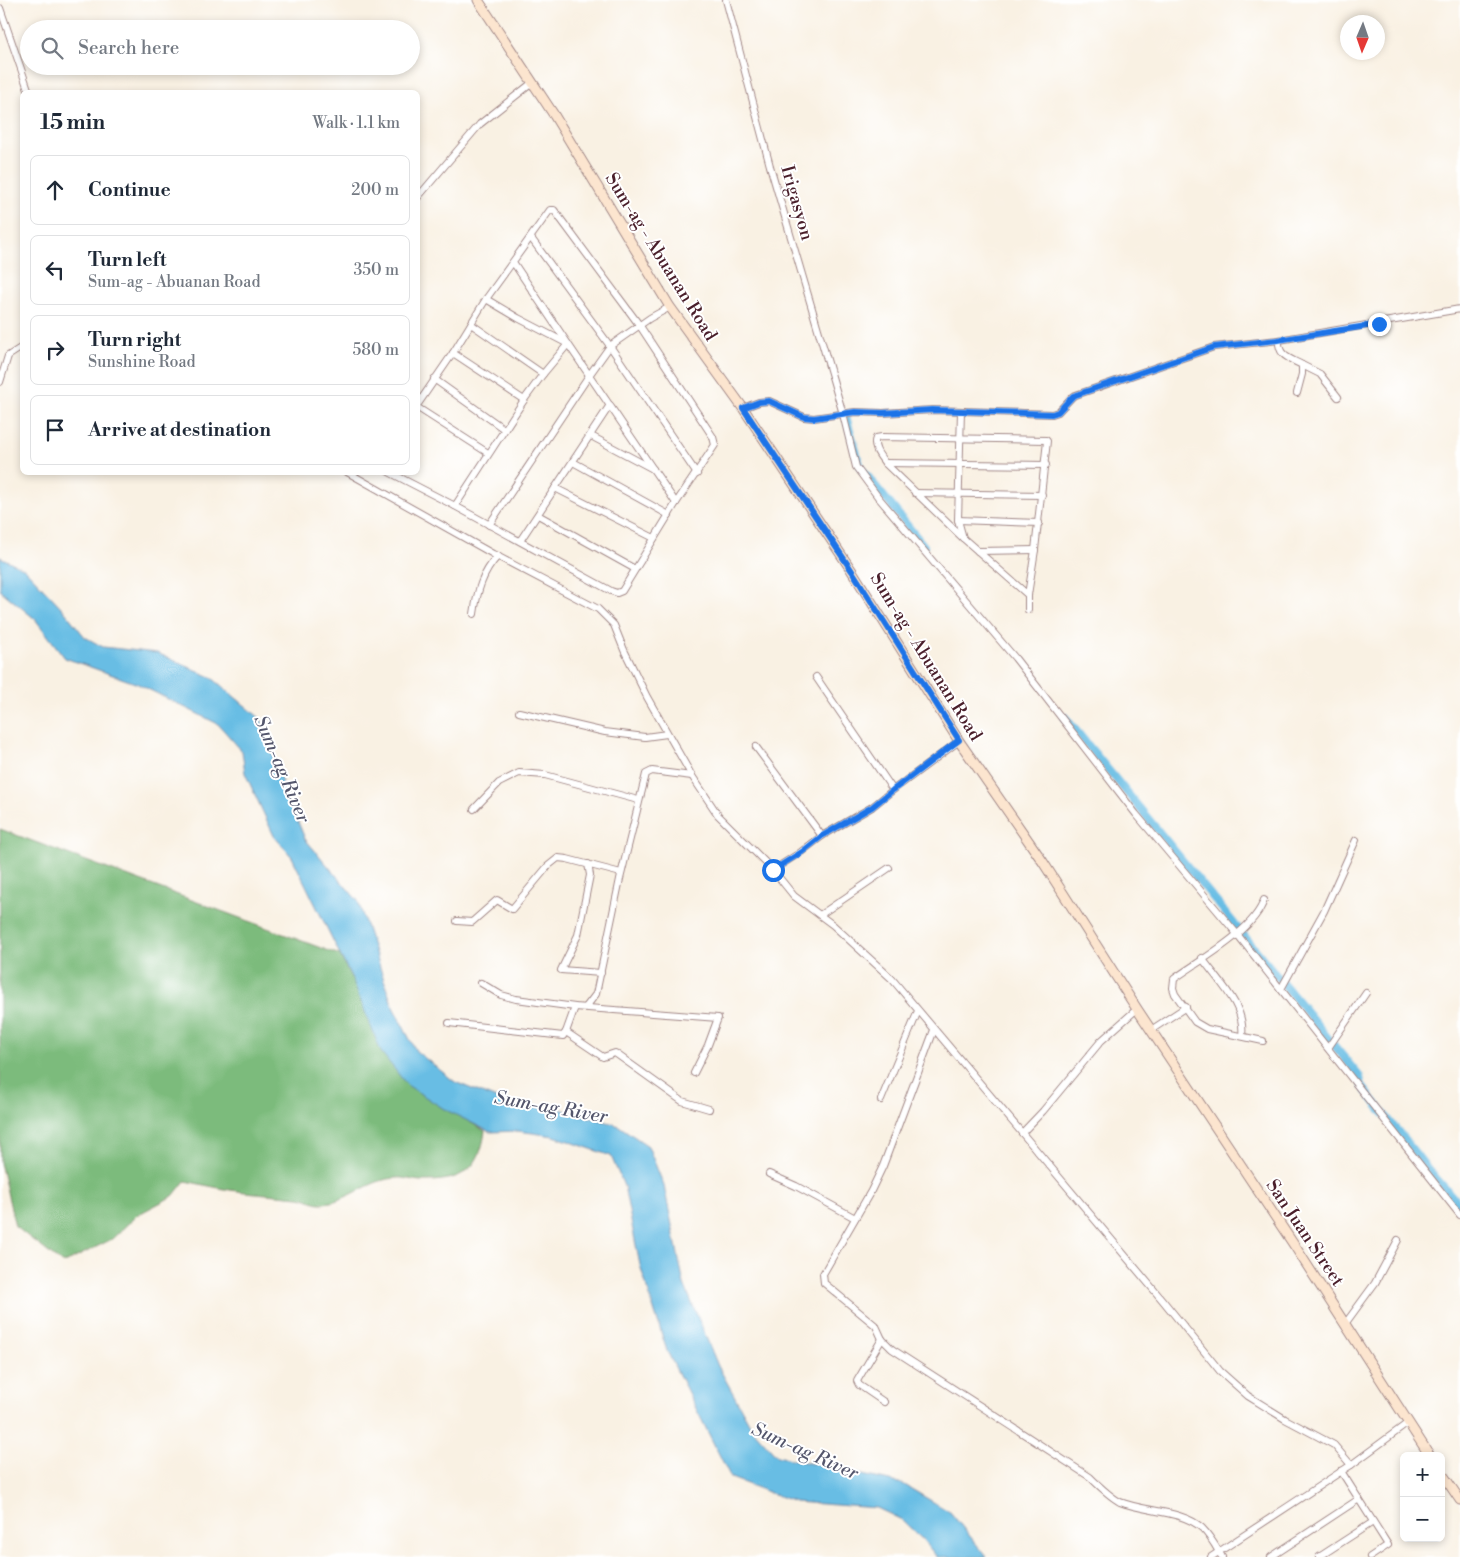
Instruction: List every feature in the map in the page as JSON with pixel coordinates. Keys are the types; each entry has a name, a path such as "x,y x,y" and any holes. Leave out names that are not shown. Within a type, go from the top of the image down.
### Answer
{"main road":[{"name":"Sum-ag - Abuanan Road","path":"478,0 554,115 670,307 743,408 852,571 959,740 1043,862 1151,1030"},
{"name":"San Juan Street","path":"1151,1030 1427,1452"},
{"path":"1445,1478 1460,1500"}],"street":[{"name":"Irigasyon","path":"726,0 770,166 856,467 878,497 1015,658 1136,814 1240,932 1281,988 1330,1047 1460,1215"},
{"path":"0,8 20,66"},
{"path":"23,75 28,90"},
{"path":"420,195 480,124 532,83"},
{"path":"395,475 617,593 622,591 676,503 714,450 715,445 713,437 640,326 554,210 550,210 486,299 453,353 420,401"},
{"path":"531,238 610,346 697,474"},
{"path":"513,262 676,503"},
{"path":"486,299 568,344"},
{"path":"489,525 610,346 670,307"},
{"path":"743,408 759,402 769,401 804,417 822,418 842,414 932,410 1052,414 1058,412 1073,396 1214,347 1278,340 1460,310"},
{"path":"471,324 543,374"},
{"path":"1278,340 1278,348 1282,353 1320,374 1338,397"},
{"path":"455,506 504,428 543,374 568,344"},
{"path":"0,382 1,373 8,356 20,348"},
{"path":"453,353 524,400"},
{"path":"1297,393 1302,374 1302,365"},
{"path":"434,379 504,428"},
{"path":"520,541 610,405"},
{"path":"420,409 488,453"},
{"path":"961,411 958,520 964,538"},
{"path":"591,436 654,470"},
{"path":"1028,595 915,493 885,463 876,450 874,444 876,438 882,436 1044,439 1048,441 1039,523 1028,595 1028,610"},
{"path":"573,462 669,515"},
{"path":"885,463 1046,465"},
{"path":"351,475 598,609 614,625 639,682 667,734 718,815 773,870 794,896 863,951 886,974 1022,1133 1220,1371 1248,1396 1285,1419 1334,1445 1351,1465"},
{"path":"555,488 654,538"},
{"path":"915,493 1042,495"},
{"path":"538,515 635,569"},
{"path":"958,520 1039,523"},
{"path":"978,551 1035,550"},
{"path":"474,614 476,596 481,581 489,566 498,556"},
{"path":"816,677 893,790"},
{"path":"519,712 605,732 645,737 667,734"},
{"path":"773,870 802,852 822,836 872,807 959,740"},
{"path":"756,747 822,836"},
{"path":"586,1007 596,994 621,873 646,774 649,771 692,776"},
{"path":"474,809 499,783 519,772 545,775 638,800"},
{"path":"1281,988 1324,911 1356,840"},
{"path":"457,920 472,922 497,900 512,909 555,859 567,859 621,873"},
{"path":"588,864 590,875 578,936 561,970 601,973"},
{"path":"820,915 888,868"},
{"path":"1264,900 1261,910 1240,932 1174,979 1173,988 1175,994 1195,1022 1207,1029 1264,1041"},
{"path":"1202,958 1239,1010 1243,1026 1242,1036"},
{"path":"481,983 507,997 574,1007 718,1018 708,1045 698,1061 694,1073"},
{"path":"1330,1047 1366,994"},
{"path":"449,1024 563,1036 574,1007"},
{"path":"1151,1030 1186,1007"},
{"path":"1022,1133 1101,1041 1137,1009"},
{"path":"881,1100 918,1011"},
{"path":"934,1030 883,1166 871,1191 823,1274 824,1283 876,1326 882,1339 892,1349 1090,1478 1120,1502 1187,1519 1200,1527 1210,1536 1221,1554"},
{"path":"566,1032 604,1057 615,1053 682,1100 709,1110"},
{"path":"769,1174 796,1186 855,1218"},
{"path":"1345,1324 1374,1283 1398,1240"},
{"path":"882,1339 858,1381 859,1384 884,1402"},
{"path":"1211,1557 1221,1554 1351,1465 1408,1423"},
{"path":"1341,1471 1388,1545 1370,1557"},
{"path":"1271,1557 1359,1499"},
{"path":"1319,1557 1373,1522"}],"green space":[{"path":"0,829 340,955 352,979 470,1122 485,1131 482,1145 473,1165 457,1176 435,1181 399,1178 386,1179 342,1198 324,1203 299,1197 238,1191 185,1181 173,1196 137,1215 112,1239 63,1264 15,1226 0,1162"}],"water":[{"path":"0,557 25,569 61,607 85,637 103,647 157,653 211,677 261,719 281,780 305,839 358,901 393,1007 416,1051 455,1082 516,1107 556,1108 611,1123 619,1126 648,1146 664,1186 684,1284 718,1366 752,1428 777,1456 903,1484 950,1512 987,1557 937,1557 923,1540 902,1520 877,1508 795,1502 731,1478 667,1351 640,1265 624,1186 611,1156 554,1136 518,1131 490,1132 444,1109 407,1085 381,1052 352,979 292,857 274,836 245,773 242,751 218,724 138,684 65,658 35,619 0,590"}],"waterway":[{"path":"847,420 861,468 924,546"},
{"path":"1065,717 1360,1077 1362,1086 1427,1168 1460,1205"}],"route":[{"path":"773,870 845,821 872,807 959,740 852,571 743,408 751,404 769,401 792,413 814,418 855,412 883,413 932,410 1052,414 1058,412 1073,396 1214,347 1278,340 1379,324"}],"water label":[{"name":"Sum-ag River","path":"282,769"},
{"name":"Sum-ag River","path":"551,1107"},
{"name":"Sum-ag River","path":"805,1451"}]}
